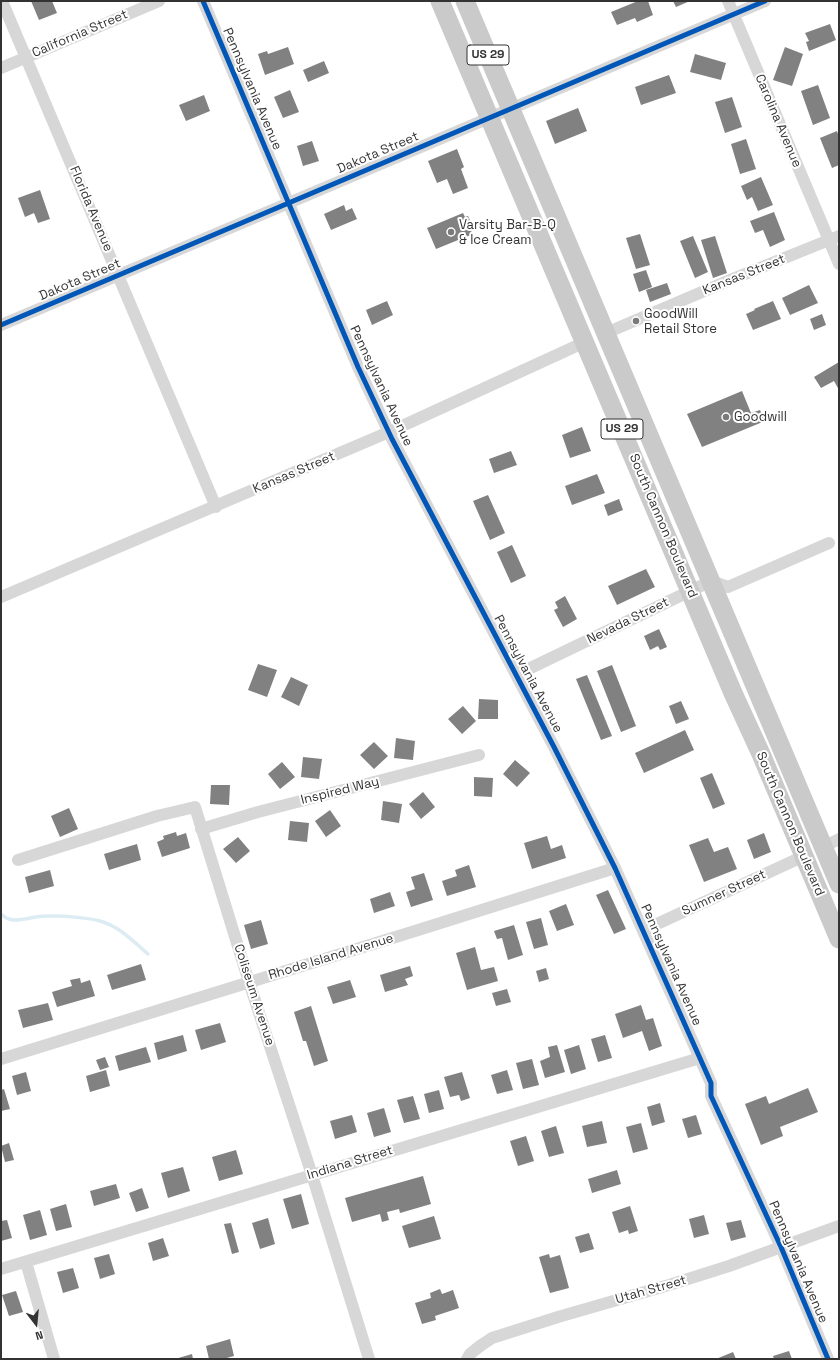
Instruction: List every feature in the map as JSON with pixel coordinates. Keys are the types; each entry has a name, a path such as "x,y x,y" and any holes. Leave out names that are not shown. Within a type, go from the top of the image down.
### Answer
{"main road":[{"name":"South Cannon Boulevard","path":"440,1 839,939"},
{"name":"South Cannon Boulevard","path":"465,1 711,581 831,843 839,884"}],"street":[{"name":"Florida Avenue","path":"2,1 216,506"},
{"name":"California Street","path":"1,68 159,1"},
{"name":"Pennsylvania Avenue","path":"203,1 358,367 389,432 554,747 615,868 644,930 711,1083 711,1096 781,1247 828,1359"},
{"name":"Carolina Avenue","path":"728,1 834,238 839,264"},
{"name":"Dakota Street","path":"1,325 765,1"},
{"name":"Kansas Street","path":"606,333 730,280 834,238"},
{"name":"Kansas Street","path":"1,597 389,432 585,342"},
{"path":"711,581 728,587 829,543"},
{"name":"Nevada Street","path":"516,675 711,581"},
{"name":"Inspired Way","path":"201,829 258,812 479,755"},
{"name":"Coliseum Avenue","path":"18,860 157,816 195,807 249,982 312,1175 368,1359"},
{"name":"Sumner Street","path":"644,930 804,856"},
{"name":"Rhode Island Avenue","path":"1,1059 615,868"},
{"name":"Indiana Street","path":"1,1269 700,1058"},
{"name":"Utah Street","path":"467,1359 470,1354 492,1338 729,1266 839,1226"},
{"path":"26,1262 54,1359"}],"building":[{"path":"31,1 52,1 57,13 39,20"},
{"path":"638,1 648,1 653,15 637,22 635,18 617,25 611,12"},
{"path":"673,1 690,1 676,7"},
{"path":"830,24 836,40 809,51 806,42 809,41 805,33"},
{"path":"288,47 294,64 265,75 258,54 267,51 268,54"},
{"path":"785,47 803,54 792,86 773,80"},
{"path":"695,54 726,63 721,80 690,72"},
{"path":"324,61 329,73 308,82 303,70"},
{"path":"669,75 676,93 641,105 635,87"},
{"path":"818,85 830,118 813,125 801,91"},
{"path":"290,90 299,112 283,118 274,97"},
{"path":"204,95 210,111 186,121 179,105"},
{"path":"732,97 742,127 725,133 715,102"},
{"path":"578,108 587,131 555,144 546,121"},
{"path":"837,131 839,137 839,165 832,168 820,138"},
{"path":"746,139 756,169 740,174 731,144"},
{"path":"312,141 319,161 303,166 297,146"},
{"path":"457,149 464,167 461,169 468,188 453,194 447,179 437,183 428,161"},
{"path":"761,177 773,205 758,211 752,197 747,200 741,186"},
{"path":"40,190 50,219 38,223 34,213 25,217 18,198"},
{"path":"344,205 346,211 352,208 357,219 331,230 324,214"},
{"path":"774,212 785,240 770,247 763,230 755,233 750,221"},
{"name":"Varsity Bar-B-Q & Ice Cream","path":"463,213 465,217 468,216 474,229 471,231 473,234 436,249 427,228"},
{"path":"640,234 650,265 636,269 626,238"},
{"path":"693,236 708,272 695,278 680,241"},
{"path":"715,236 727,273 713,278 701,240"},
{"path":"646,270 652,287 639,292 633,274"},
{"path":"667,283 671,294 650,302 646,290"},
{"path":"809,285 818,303 790,315 782,298"},
{"path":"387,301 393,315 372,325 366,310"},
{"path":"773,301 781,319 753,330 746,314"},
{"path":"822,314 826,325 814,330 810,319"},
{"path":"839,362 839,390 834,381 821,388 814,377"},
{"name":"Goodwill","path":"742,391 751,413 760,410 765,421 702,447 687,414"},
{"path":"582,427 591,451 570,458 562,435"},
{"path":"511,451 517,465 494,473 489,459"},
{"path":"597,474 605,493 572,505 565,486"},
{"path":"488,495 505,533 490,540 473,501"},
{"path":"619,499 623,510 608,516 604,505"},
{"path":"512,545 526,576 511,583 497,552"},
{"path":"646,569 655,587 617,605 608,586"},
{"path":"565,596 577,619 563,627 554,610 558,608 555,602"},
{"path":"659,629 667,647 660,650 658,646 650,650 644,636"},
{"path":"258,664 277,670 267,697 248,690"},
{"path":"612,665 636,726 621,732 597,671"},
{"path":"587,675 612,736 601,740 576,679"},
{"path":"291,677 308,685 299,706 281,697"},
{"path":"479,699 498,700 498,719 478,719"},
{"path":"681,701 689,719 676,724 669,706"},
{"path":"463,706 476,721 462,734 448,719"},
{"path":"685,730 694,750 644,773 635,753"},
{"path":"396,738 415,741 413,760 394,758"},
{"path":"374,742 388,756 374,769 360,755"},
{"path":"303,757 322,759 319,779 301,777"},
{"path":"515,760 530,773 517,787 503,774"},
{"path":"282,762 295,777 280,789 268,774"},
{"path":"712,773 725,804 713,809 700,778"},
{"path":"474,777 493,778 492,797 474,796"},
{"path":"211,785 230,785 229,805 210,804"},
{"path":"423,792 435,807 421,819 409,804"},
{"path":"383,801 402,804 399,823 381,820"},
{"path":"69,808 78,829 60,837 51,816"},
{"path":"330,810 341,826 326,837 315,821"},
{"path":"290,821 309,823 307,842 288,840"},
{"path":"176,832 177,836 186,833 190,848 162,857 157,842 164,839 163,836"},
{"path":"764,833 771,852 754,859 747,840"},
{"path":"547,836 551,849 562,845 566,858 532,869 524,843"},
{"path":"238,837 250,851 236,863 223,849"},
{"path":"708,838 714,852 728,847 737,869 704,882 689,845"},
{"path":"137,844 141,860 109,870 104,854"},
{"path":"469,865 476,887 447,896 442,881 457,876 455,870"},
{"path":"50,870 54,886 29,893 25,877"},
{"path":"424,873 433,900 411,907 406,892 415,889 411,877"},
{"path":"608,890 626,929 614,934 596,895"},
{"path":"390,892 395,906 374,913 370,899"},
{"path":"566,904 574,925 557,931 549,911"},
{"path":"541,918 548,945 534,949 526,922"},
{"path":"261,920 268,944 251,949 244,925"},
{"path":"514,925 523,955 508,960 502,938 497,939 494,931"},
{"path":"475,947 481,970 494,967 498,981 467,990 456,953"},
{"path":"141,964 146,980 112,990 107,975"},
{"path":"410,966 413,976 405,979 408,985 385,992 380,975"},
{"path":"546,968 549,979 539,982 536,971"},
{"path":"80,978 81,983 90,980 95,996 57,1007 52,992 72,986 70,980"},
{"path":"350,980 356,997 333,1004 327,987"},
{"path":"507,989 511,1002 496,1006 492,993"},
{"path":"48,1003 53,1020 23,1028 18,1010"},
{"path":"641,1005 646,1020 653,1018 662,1046 649,1051 642,1031 623,1038 615,1014"},
{"path":"311,1006 328,1061 314,1066 306,1041 303,1041 294,1012"},
{"path":"220,1023 226,1042 201,1050 195,1030"},
{"path":"183,1035 187,1051 158,1060 154,1043"},
{"path":"605,1035 612,1058 598,1062 591,1039"},
{"path":"557,1045 565,1072 545,1078 540,1061 550,1057 548,1047"},
{"path":"579,1045 586,1069 571,1074 564,1050"},
{"path":"146,1047 151,1062 119,1071 115,1056"},
{"path":"105,1057 109,1067 100,1070 96,1060"},
{"path":"532,1059 539,1085 523,1089 516,1063"},
{"path":"106,1070 110,1086 90,1092 86,1076"},
{"path":"507,1070 513,1090 497,1094 491,1075"},
{"path":"26,1072 31,1091 17,1095 12,1076"},
{"path":"462,1072 470,1098 461,1101 459,1095 450,1097 444,1077"},
{"path":"808,1088 818,1112 780,1127 783,1136 761,1145 745,1104 766,1096 769,1104"},
{"path":"4,1089 10,1109 1,1111 1,1090"},
{"path":"439,1090 444,1109 429,1113 424,1094"},
{"path":"413,1096 420,1119 404,1123 397,1100"},
{"path":"660,1103 665,1122 652,1126 647,1107"},
{"path":"384,1108 391,1132 374,1137 367,1113"},
{"path":"352,1115 357,1132 335,1139 330,1121"},
{"path":"696,1115 702,1134 688,1138 682,1119"},
{"path":"602,1121 607,1143 587,1147 582,1126"},
{"path":"641,1123 648,1149 633,1153 626,1127"},
{"path":"556,1126 564,1153 549,1157 541,1131"},
{"path":"526,1136 534,1161 518,1166 510,1141"},
{"path":"9,1143 14,1160 5,1162 1,1146"},
{"path":"236,1150 243,1174 219,1181 212,1157"},
{"path":"183,1167 190,1191 168,1198 161,1173"},
{"path":"617,1170 621,1184 592,1193 588,1179"},
{"path":"423,1176 431,1204 400,1213 399,1209 387,1212 389,1220 382,1222 380,1214 352,1222 345,1198"},
{"path":"116,1184 120,1198 94,1206 90,1191"},
{"path":"142,1188 149,1208 136,1212 129,1193"},
{"path":"301,1194 309,1224 292,1229 283,1199"},
{"path":"66,1204 72,1227 56,1231 50,1209"},
{"path":"630,1206 638,1231 629,1234 628,1230 619,1233 612,1212"},
{"path":"40,1210 47,1235 30,1240 23,1215"},
{"path":"704,1215 709,1234 694,1238 689,1219"},
{"path":"434,1216 441,1239 409,1248 402,1226"},
{"path":"268,1218 275,1244 260,1249 252,1223"},
{"path":"7,1220 12,1238 1,1241 1,1221"},
{"path":"741,1220 746,1237 731,1241 726,1223"},
{"path":"231,1223 239,1252 232,1254 224,1224"},
{"path":"589,1233 594,1249 580,1253 575,1237"},
{"path":"163,1238 169,1256 153,1261 148,1243"},
{"path":"109,1254 115,1274 100,1279 94,1258"},
{"path":"549,1254 550,1258 560,1255 569,1288 550,1293 539,1257"},
{"path":"73,1268 79,1288 63,1293 57,1272"},
{"path":"440,1289 442,1294 453,1290 459,1308 435,1316 436,1320 422,1324 415,1303 431,1298 430,1293"},
{"path":"16,1291 23,1312 9,1316 2,1295"},
{"path":"230,1339 234,1356 223,1359 209,1359 206,1346"},
{"path":"789,1351 792,1359 774,1359 773,1356"},
{"path":"733,1352 736,1359 716,1359"},
{"path":"192,1354 193,1359 175,1359"}],"waterway":[{"path":"1,914 13,920 22,920 40,916 54,916 77,917 100,921 120,930 148,954"}],"cycle path":[{"path":"203,1 358,367 392,439 554,747 615,868 711,1083 711,1096 781,1247 828,1359"},
{"path":"1,325 765,1"}],"place":[{"name":"Varsity Bar-B-Q & Ice Cream","path":"451,232"},
{"name":"GoodWill Retail Store","path":"636,321"},
{"name":"Goodwill","path":"726,417"}]}
